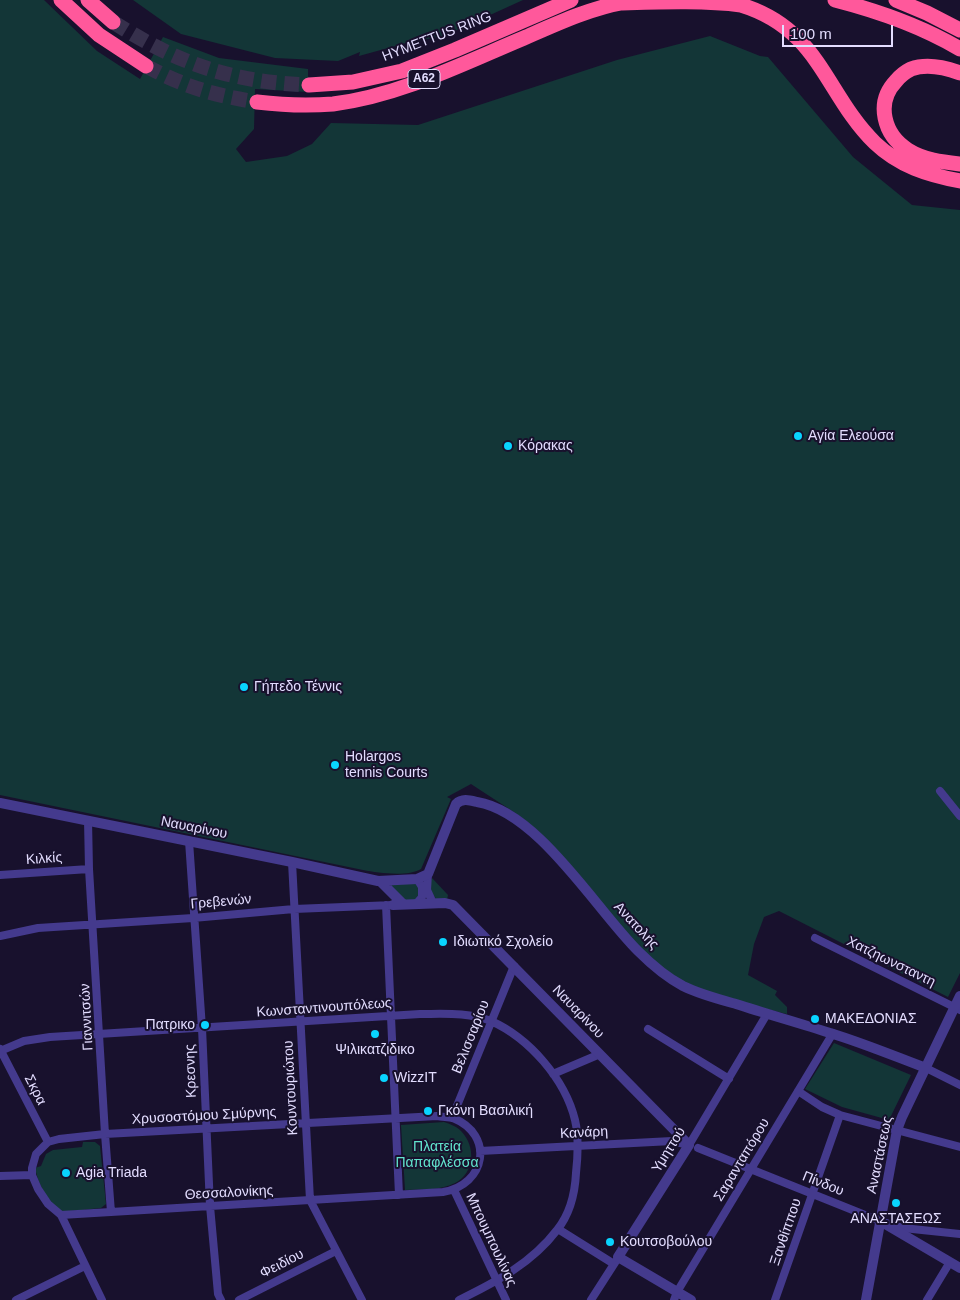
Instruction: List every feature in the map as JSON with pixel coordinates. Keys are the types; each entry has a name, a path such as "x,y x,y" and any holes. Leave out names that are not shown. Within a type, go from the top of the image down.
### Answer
{"highway":[{"path":"61,0 99,35 146,66"},
{"path":"88,0 113,22"},
{"name":"HYMETTUS RING","path":"310,85 353,82 402,71 456,50 570,0"},
{"name":"Α62","path":"257,102 282,105 316,105 333,104 376,96 472,60 581,14 634,0"},
{"path":"617,3 687,0 724,2 756,10 784,26 810,51 863,129 876,144 906,165 921,172 960,182"},
{"path":"835,0 896,18 945,40 960,49"},
{"path":"896,0 960,30"},
{"path":"960,72 933,66 921,66 909,70 901,75 891,86 886,96 884,115 892,135 907,150 928,159 960,164"}],"street":[{"path":"940,791 960,816"},
{"name":"Ανατολής","path":"433,903 427,890 428,874 456,804 460,800 480,802 508,814 531,831 556,856 638,950 663,973 683,986 705,995 833,1033 926,1068"},
{"name":"Ναυαρίνου","path":"0,802 381,882 417,879 428,874"},
{"name":"Γιαννιτσών","path":"88,820 89,869 105,1134 112,1212"},
{"name":"Κρεσνης","path":"189,841 202,1028 205,1129 210,1206 218,1294 221,1300"},
{"name":"Κουντουριώτου","path":"292,862 310,1200 362,1300"},
{"name":"Κιλκίς","path":"0,875 89,869"},
{"path":"416,904 422,897 422,887 417,879"},
{"path":"381,882 394,904 391,1016 399,1195 454,1190 475,1173 479,1163 480,1151 478,1142 471,1131 462,1123 452,1118"},
{"name":"Ναυαρίνου","path":"445,903 453,905 693,1146"},
{"name":"Γρεβενών","path":"0,936 38,928 294,909 445,903"},
{"name":"Χατζηωνσταντη","path":"815,938 958,1008"},
{"name":"Βελισσαρίου","path":"452,1118 514,966"},
{"name":"Αναστάσεως","path":"866,1300 897,1130 926,1068 958,1008 960,996"},
{"name":"Κωνσταντινουπόλεως","path":"0,1050 24,1041 50,1037 391,1016 451,1014 474,1016 491,1022 519,1039 531,1049 553,1074 567,1098 575,1120 578,1146 575,1189 568,1211 558,1229 534,1254 497,1281 459,1300"},
{"name":"Υμηττού","path":"592,1300 693,1146 729,1079 768,1014"},
{"path":"648,1029 729,1079"},
{"name":"Σαρανταπόρου","path":"676,1296 833,1033"},
{"name":"Σκρα","path":"0,1050 48,1142"},
{"path":"553,1074 600,1054"},
{"path":"926,1068 960,1084"},
{"path":"798,1092 822,1107 840,1115 960,1147"},
{"name":"Ξανθίππου","path":"775,1300 840,1115"},
{"name":"Χρυσοστόμου Σμύρνης","path":"48,1142 105,1134 396,1120 437,1116 452,1118"},
{"name":"Κανάρη","path":"480,1151 672,1141 693,1146"},
{"path":"48,1142 32,1161 32,1175 43,1198 61,1215 102,1300"},
{"name":"Πίνδου","path":"693,1146 880,1221 960,1268"},
{"path":"0,1176 32,1175"},
{"name":"Μπουμπουλίνας","path":"454,1190 506,1300"},
{"name":"Θεσσαλονίκης","path":"61,1215 399,1195"},
{"path":"880,1221 903,1228 960,1234"},
{"path":"558,1229 676,1296 691,1300"},
{"name":"Φειδίου","path":"239,1300 336,1250"},
{"path":"927,1300 950,1262"},
{"path":"16,1300 85,1266"}],"green space":[{"path":"0,0 44,0 97,51 140,79 163,37 219,58 308,69 308,92 255,89 254,129 236,149 246,162 287,156 312,144 331,123 418,125 617,60 710,36 760,56 768,57 853,157 912,205 960,210 960,973 948,997 779,911 764,917 754,944 748,975 777,991 775,995 787,1007 787,1014 694,988 668,973 632,941 570,865 537,830 513,811 471,784 447,797 451,799 421,869 401,874 363,870 0,795"},
{"path":"133,0 523,0 444,36 406,43 359,56 360,52 338,61 275,58 181,34"},
{"path":"432,878 448,895 447,900 437,900 430,887"},
{"path":"416,882 419,891 415,901 403,900 390,887 392,883"},
{"path":"834,1043 911,1075 889,1120 842,1107 805,1089"},
{"name":"Πλατεία Παπαφλέσσα","path":"444,1122 459,1129 466,1137 471,1151 471,1159 466,1173 462,1179 449,1186 405,1190 401,1125"},
{"path":"83,1142 95,1142 100,1146 106,1204 101,1208 62,1212 44,1193 35,1168 41,1166 46,1154 53,1150 82,1147"}],"tunnel":[{"path":"113,22 160,49 183,60 207,68 255,80 309,85"},
{"path":"146,66 174,80 200,89 257,102"}],"place":[{"name":"Αγία Ελεούσα","path":"798,436"},
{"name":"Κόρακας","path":"508,446"},
{"name":"Γήπεδο Τέννις","path":"244,687"},
{"name":"Holargos tennis Courts","path":"335,765"},
{"name":"Ιδιωτικό Σχολείο","path":"443,942"},
{"name":"ΜΑΚΕΔΟΝΙΑΣ","path":"815,1019"},
{"name":"Πατρικο","path":"205,1025"},
{"name":"Ψιλικατζιδικο","path":"375,1034"},
{"name":"WizzIT","path":"384,1078"},
{"name":"Γκόνη Βασιλική","path":"428,1111"},
{"name":"Agia Triada","path":"66,1173"},
{"name":"ΑΝΑΣΤΑΣΕΩΣ","path":"896,1203"},
{"name":"Κουτσοβούλου","path":"610,1242"}]}
